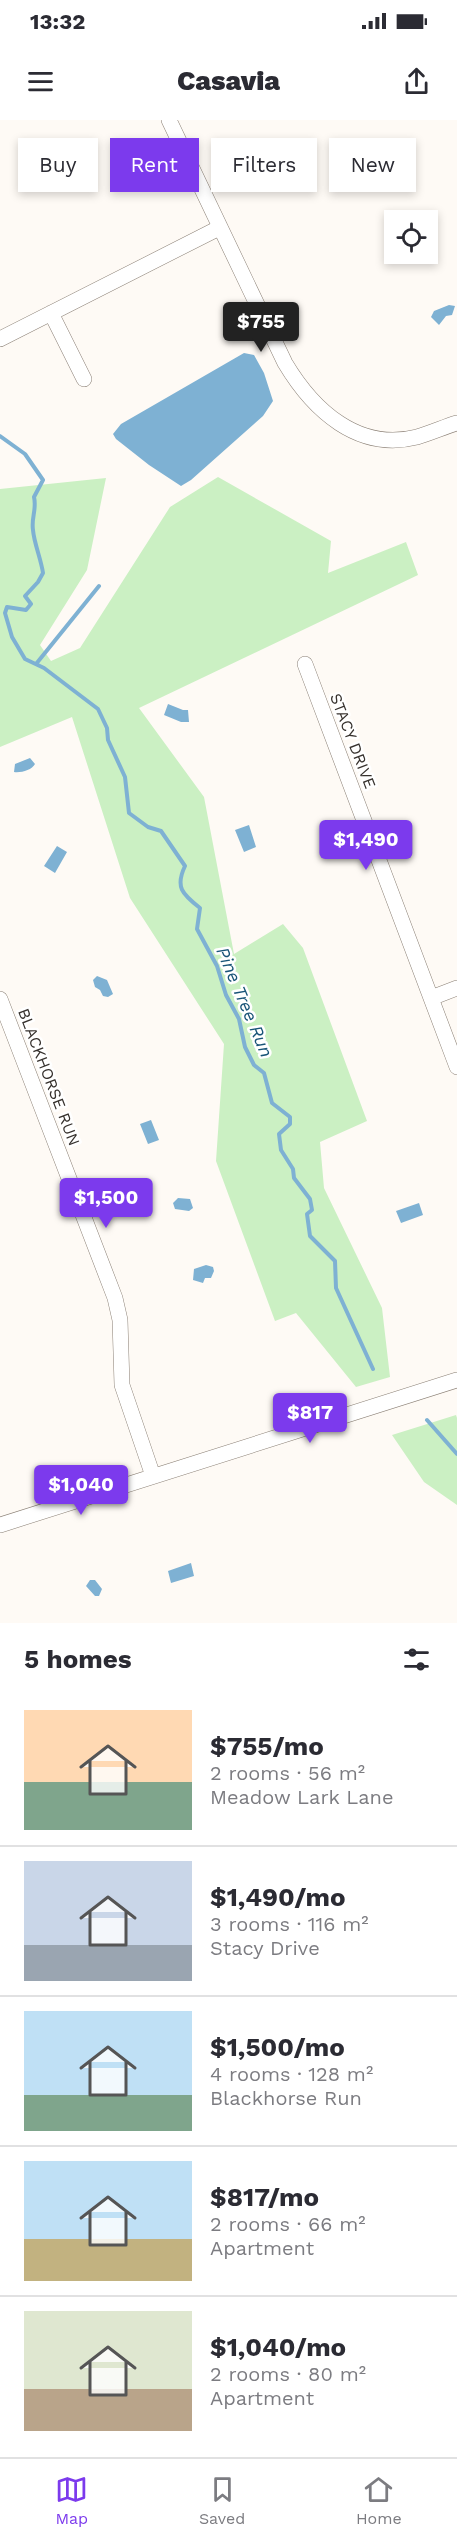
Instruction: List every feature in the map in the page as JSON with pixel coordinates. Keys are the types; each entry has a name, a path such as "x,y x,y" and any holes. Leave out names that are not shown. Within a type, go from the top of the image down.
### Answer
{"street":[{"path":"169,120 285,363 309,397 332,420 346,429 372,438 389,440 416,437 457,423"},
{"path":"0,339 219,228"},
{"path":"51,313 84,379"},
{"name":"STACY DRIVE","path":"305,664 457,1067"},
{"path":"431,998 457,988"},
{"name":"BLACKHORSE RUN","path":"0,999 115,1298 120,1320 122,1385 153,1476"},
{"path":"0,1525 457,1380"}],"green space":[{"path":"218,477 331,541 328,573 406,542 418,575 139,708 204,797 234,954 283,924 303,948 367,1121 320,1142 324,1188 382,1308 390,1377 356,1387 296,1313 275,1321 216,1161 224,1044 130,898 72,717 0,747 0,489 106,478 87,570 40,645 51,661 80,648 170,507"},
{"path":"456,1415 457,1505 424,1482 392,1435"}],"water":[{"path":"449,305 455,306 452,315 446,316 439,325 431,317 434,311"},
{"path":"244,353 254,355 264,373 273,401 263,416 191,480 181,486 116,439 113,434 121,424"},
{"path":"168,704 188,710 189,722 181,722 164,715"},
{"path":"30,758 34,766 26,771 14,772 15,764"},
{"path":"249,825 256,847 244,852 235,830"},
{"path":"57,846 67,852 55,873 44,866"},
{"path":"97,976 107,980 113,994 108,997 103,996 95,987 93,980"},
{"path":"151,1120 159,1140 148,1144 140,1124"},
{"path":"178,1198 190,1199 193,1208 189,1211 175,1209 173,1203"},
{"path":"419,1203 423,1215 401,1223 396,1211"},
{"path":"206,1265 213,1267 211,1278 205,1278 203,1283 193,1280 194,1269"},
{"path":"191,1563 194,1576 171,1583 168,1571"},
{"path":"90,1580 95,1580 102,1589 99,1596 95,1596 86,1586"}],"waterway":[{"name":"Pine Tree Run","path":"0,436 25,454 43,480 34,497 33,526 43,573 25,596 31,604 26,610 7,607 5,613 12,637 25,659 44,668 98,709 107,728 108,740 125,777 129,813 148,827 161,831 185,866 181,879 182,890 200,908 197,929 217,966 226,995 239,1019 245,1047 254,1065 264,1073 272,1103 290,1117 290,1124 279,1134 281,1150 293,1169 294,1178 310,1199 312,1210 307,1214 310,1236 335,1261 336,1288 373,1369"},
{"path":"36,664 99,586"},
{"name":"Pine Tree Run","path":"427,1420 457,1454"}]}
